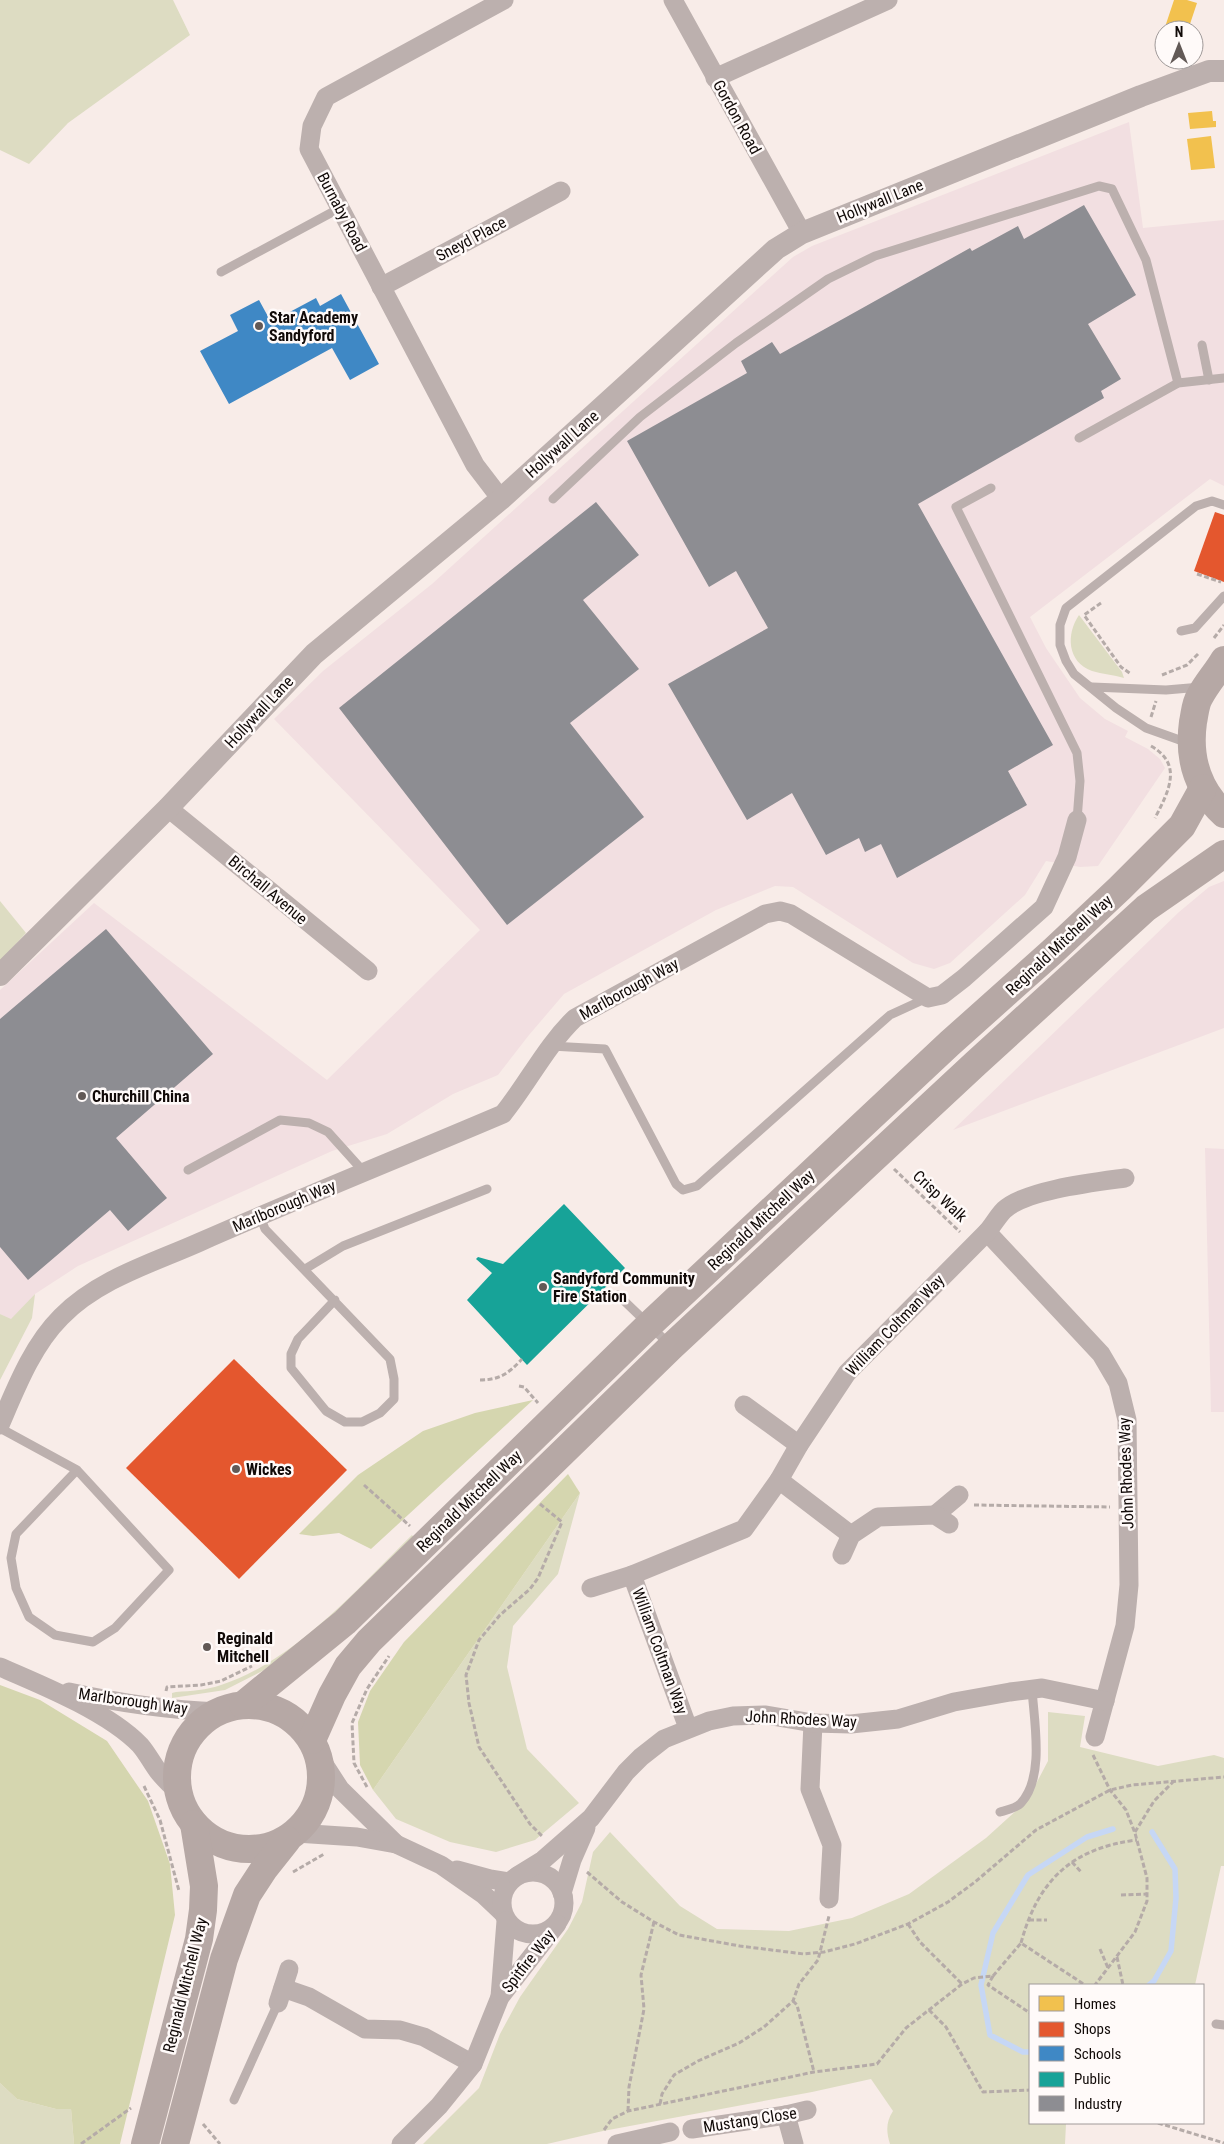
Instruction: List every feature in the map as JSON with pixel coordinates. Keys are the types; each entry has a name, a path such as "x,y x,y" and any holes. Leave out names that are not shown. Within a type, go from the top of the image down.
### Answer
{"main road":[{"path":"1215,660 1196,707 1190,743 1194,767 1203,788 1224,814"},
{"name":"Reginald Mitchell Way","path":"231,1709 345,1622 649,1325 950,1043 1054,951 1182,826 1203,788"},
{"name":"Reginald Mitchell Way","path":"315,1748 332,1695 348,1666 369,1641 672,1346 967,1071 1146,908 1224,854"},
{"path":"260,1706 283,1713 302,1728 315,1748 322,1773 320,1793 314,1811 291,1836 265,1848 243,1850 217,1842 194,1824 185,1811 179,1793 178,1766 186,1743 196,1728 231,1709 260,1706"},
{"name":"Reginald Mitchell Way","path":"144,2144 199,1939 204,1886 194,1824"},
{"name":"Reginald Mitchell Way","path":"175,2144 224,1959 247,1895 264,1869 291,1836"}],"street":[{"name":"Burnaby Road","path":"501,499 475,465 309,149 312,126 326,97 504,0"},
{"name":"Gordon Road","path":"673,0 802,233"},
{"path":"809,36 857,0"},
{"path":"715,78 888,0"},
{"name":"Hollywall Lane","path":"0,975 168,808 314,654 501,499 776,249 802,233 1141,96 1209,71 1224,71"},
{"name":"Sneyd Place","path":"381,287 561,190"},
{"name":"Birchall Avenue","path":"168,808 368,971"},
{"path":"928,998 942,995 964,978 1044,907 1067,857 1077,820"},
{"name":"Marlborough Way","path":"0,1426 24,1371 39,1346 60,1317 90,1292 260,1216 503,1114 521,1091 558,1035 575,1018 765,914 780,911 791,914 928,998"},
{"name":"William Coltman Way","path":"590,1588 632,1575 744,1529 779,1480 799,1445 847,1373 987,1232 1005,1209 1030,1197 1086,1183 1125,1178"},
{"name":"John Rhodes Way","path":"987,1232 1101,1354 1118,1383 1127,1420 1129,1585 1125,1626 1095,1737"},
{"path":"744,1405 799,1445"},
{"path":"779,1480 851,1536"},
{"path":"842,1555 851,1536 878,1517 942,1520 959,1495"},
{"name":"William Coltman Way","path":"632,1575 688,1728"},
{"name":"Marlborough Way","path":"0,1667 48,1687 104,1718 141,1746 158,1771 179,1793"},
{"name":"Marlborough Way","path":"48,1687 116,1702 172,1710 231,1709"},
{"name":"John Rhodes Way","path":"513,1879 557,1848 591,1818 626,1772 641,1756 664,1739 709,1721 734,1716 766,1715 813,1723 851,1724 898,1719 954,1702 1042,1688 1105,1701"},
{"path":"813,1723 810,1789 832,1845 829,1899"},
{"path":"315,1748 340,1789 396,1844"},
{"name":"John Rhodes Way","path":"562,1893 572,1860 591,1818"},
{"path":"291,1836 357,1837 396,1844 441,1866 484,1895 519,1932 534,1935 545,1932 556,1924 562,1914 564,1902 562,1893 556,1882 547,1875 538,1872 527,1872 513,1879 490,1879 441,1866"},
{"path":"504,1916 501,1898 513,1879"},
{"name":"Spitfire Way","path":"500,1998 504,1916"},
{"name":"Spitfire Way","path":"401,2144 439,2106 473,2064 500,1998 556,1924"},
{"path":"289,1969 280,1996 309,1996 365,2029 400,2030 424,2036 473,2064"},
{"name":"Mustang Close","path":"692,2129 786,2115 807,2110"},
{"path":"786,2115 794,2144"},
{"path":"617,2144 670,2132"}],"lane":[{"path":"554,499 640,417 736,343 828,279 875,256 1099,186 1112,189 1146,260 1178,383"},
{"path":"221,272 340,208"},
{"path":"1202,345 1209,380"},
{"path":"1079,438 1178,383 1224,378"},
{"path":"990,488 956,507 1077,753 1080,781 1077,820"},
{"path":"1190,743 1146,728 1116,708 1074,674 1066,661 1060,645 1060,625 1066,608 1196,506 1212,501 1224,505"},
{"path":"1181,631 1195,628 1224,596"},
{"path":"1092,687 1157,690 1215,660"},
{"path":"551,1046 605,1049 676,1184 683,1190 697,1186 890,1015 928,998"},
{"path":"188,1170 280,1120 309,1123 328,1132 364,1172"},
{"path":"305,1269 342,1246 487,1190"},
{"path":"260,1216 265,1228 335,1300 390,1359 394,1379 394,1399 380,1413 362,1422 345,1422 326,1411 291,1368 291,1354 298,1339 335,1300"},
{"path":"618,1294 672,1346"},
{"path":"0,1426 77,1470 169,1570 115,1628 93,1642 55,1635 29,1616 16,1588 11,1558 16,1534 77,1470"},
{"path":"1000,1812 1020,1804 1030,1791 1036,1768 1032,1689"},
{"path":"234,2100 280,1996"}],"path":[{"path":"1197,574 1224,583"},
{"path":"1101,603 1084,615 1121,667 1128,673 1136,675"},
{"path":"1146,728 1155,709 1157,676 1187,665 1215,660 1224,625"},
{"name":"Crisp Walk","path":"891,1165 974,1245"},
{"path":"480,1380 499,1378 507,1374 522,1359"},
{"path":"518,1386 524,1387 539,1404"},
{"path":"364,1484 405,1522"},
{"path":"959,1495 973,1505 1128,1507"},
{"path":"536,1500 562,1522 547,1559 530,1589 500,1615 479,1640 466,1675 468,1703 479,1747 530,1824 557,1848"},
{"path":"370,1794 354,1763 352,1723 367,1689 394,1649"},
{"path":"1095,1737 1093,1757 1110,1790 1126,1810 1135,1833 1147,1878 1147,1901 1136,1932 1096,1984"},
{"path":"572,1860 622,1902 679,1935 804,1954 855,1944 908,1924 948,1902 969,1887 1036,1830 1110,1790 1175,1780 1224,1777"},
{"path":"1135,1833 1154,1801 1175,1780"},
{"path":"142,1782 160,1820 180,1893"},
{"path":"1029,2012 988,1985 993,1976 1021,1943 1029,1920 1049,1881 1072,1862 1094,1849 1119,1842 1137,1840"},
{"path":"288,1874 330,1852"},
{"path":"1072,1862 1082,1873"},
{"path":"1121,1895 1147,1894"},
{"path":"660,2104 662,2094 674,2075 698,2061 739,2043 764,2027 792,2001 799,1984 818,1960 831,1909 829,1899"},
{"path":"1029,1920 1047,1920"},
{"path":"628,2110 630,2087 644,2009 641,1975 654,1922"},
{"path":"908,1924 920,1942 962,1984"},
{"path":"1021,1943 1083,1984"},
{"path":"1100,1949 1108,1968"},
{"path":"1117,1956 1123,1984"},
{"path":"599,2136 612,2119 628,2110 814,2072 878,2064 906,2028 962,1984 974,1978 993,1976"},
{"path":"792,2001 797,2006 814,2072"},
{"path":"929,2010 946,2027 983,2092 1029,2090"},
{"path":"81,2144 137,2104 135,2112"},
{"path":"199,2129 201,2122 220,2144"},
{"path":"1161,2124 1224,2142"}],"shaded area":[{"path":"1129,122 1143,228 1224,220 1224,486 1210,479 1030,617 1046,648 1080,698 1105,719 1128,731 1125,737 1148,749 1160,759 1165,768 1098,866 1080,867 1046,861 1025,895 950,963 934,969 913,963 793,887 775,886 716,910 564,994 498,1075 453,1094 387,1134 332,1151 78,1266 35,1294 11,1320 0,1314 0,990 94,903 327,1080 480,930 274,719 323,671 432,584 793,257 812,246"},
{"path":"1224,881 1224,1028 953,1130 1179,912 1209,887"},
{"path":"1205,1148 1224,1149 1224,1412 1211,1412"}],"green space":[{"path":"0,0 173,0 190,35 68,123 29,164 0,150"},
{"path":"1079,615 1122,672 1124,678 1092,671 1084,667 1073,654 1071,647 1072,630"},
{"path":"0,901 26,933 0,961"},
{"path":"35,1294 32,1318 0,1380 0,1314 11,1319"},
{"path":"533,1400 371,1549 339,1533 313,1536 299,1534 358,1475 423,1431 475,1413"},
{"path":"568,1474 580,1493 373,1790 360,1765 358,1722 370,1691 404,1642"},
{"path":"580,1493 558,1574 513,1626 507,1667 527,1749 579,1803 535,1840 496,1852 450,1842 396,1819 373,1790"},
{"path":"412,1535 415,1539 343,1611 276,1664 225,1690 172,1698 172,1693 221,1685 248,1674 274,1659 324,1621"},
{"path":"0,1685 40,1700 107,1741 148,1801 170,1864 175,1915 120,2144 74,2144 71,2109 56,2109 17,2099 0,2083"},
{"path":"1048,1712 1085,1716 1080,1747 1158,1766 1214,1755 1224,1758 1224,1866 1221,1866 1195,1984 1029,1984 1029,2124 1066,2124 1065,2144 890,2144 887,2127 893,2111 871,2079 812,2092 603,2131 547,2144 423,2144 479,2088 500,2034 520,1997 568,1929 582,1902 593,1852 610,1832 680,1906 717,1929 789,1931 852,1918 909,1894 986,1838 1027,1801 1048,1761"},
{"path":"0,2083 17,2099 56,2109 71,2109 74,2144 0,2144"}],"building: Homes":[{"path":"1174,0 1187,0 1197,3 1191,20 1167,20"},
{"path":"1212,111 1216,127 1190,129 1188,113"},
{"path":"1211,136 1215,168 1191,170 1187,139"}],"building: Shops":[{"path":"1215,512 1224,515 1224,582 1194,571"},
{"name":"Wickes","path":"234,1359 347,1470 239,1579 126,1468"}],"building: Schools":[{"path":"341,294 379,364 350,380 332,348 229,404 200,351 238,331 230,315 259,300 271,322 316,298 320,306"}],"building: Public":[{"name":"Sandyford Community Fire Station","path":"564,1204 625,1268 527,1365 467,1300 492,1273 476,1259 478,1257 503,1264"}],"building: Industry":[{"path":"1084,205 1136,295 1088,324 1121,379 1101,391 1104,398 918,504 1053,745 1008,771 1027,805 897,878 881,844 865,852 859,838 826,855 792,793 747,820 668,684 768,628 736,571 709,587 627,441 747,373 741,361 772,342 780,354 970,248 972,251 1018,226 1024,239"},
{"path":"596,502 639,555 583,600 639,669 570,723 644,817 507,925 339,708"},
{"name":"Churchill China","path":"106,929 213,1054 116,1138 167,1198 128,1231 110,1210 28,1280 0,1247 0,1019"}],"waterway":[{"path":"1029,2052 1023,2052 990,2035 981,1985 993,1933 1028,1875 1087,1837 1113,1829"},
{"path":"1150,1984 1154,1981 1171,1951 1176,1898 1175,1869 1152,1832"}],"place":[{"name":"Star Academy Sandyford","path":"259,326"},
{"name":"Churchill China","path":"82,1096"},
{"name":"Sandyford Community Fire Station","path":"543,1287"},
{"name":"Wickes","path":"236,1469"},
{"name":"Reginald Mitchell","path":"207,1647"}]}
